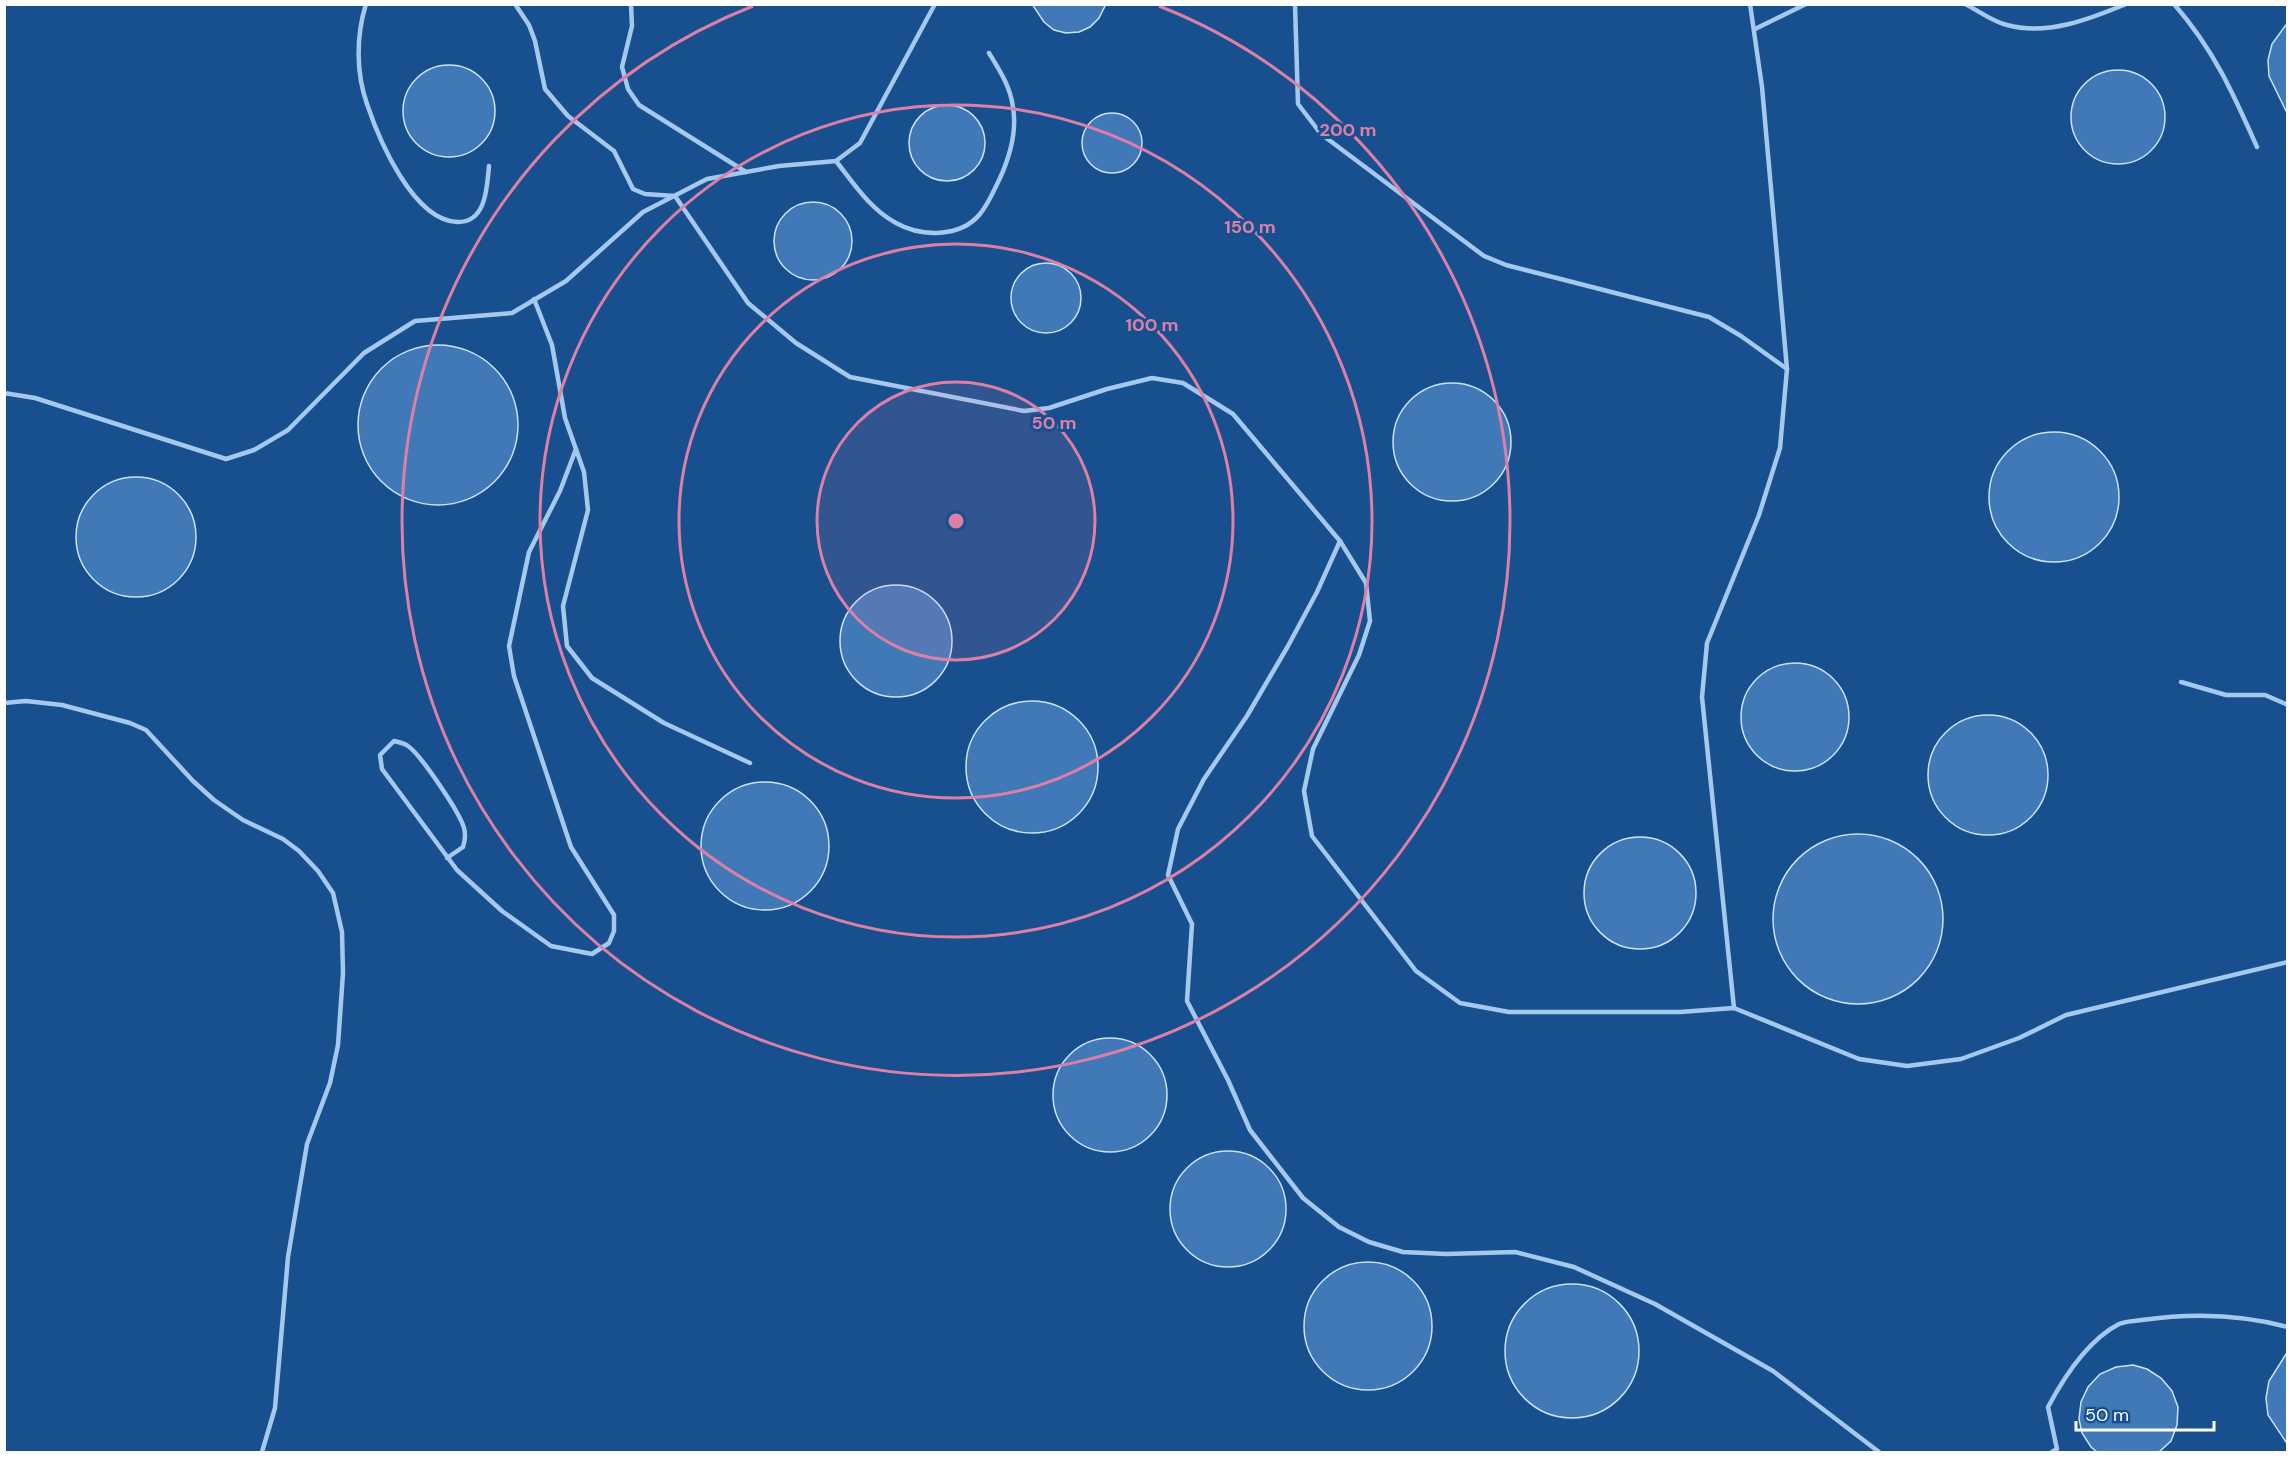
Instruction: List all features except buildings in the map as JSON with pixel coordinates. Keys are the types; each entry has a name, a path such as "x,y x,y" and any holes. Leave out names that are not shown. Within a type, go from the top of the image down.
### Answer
{"lane":[{"path":"366,4 360,31 358,61 366,103 390,156 410,192 433,215 445,221 467,222 478,214 486,195 489,166"},
{"path":"515,4 529,25 535,41 545,89 568,117 614,152 633,189 645,194 675,196"},
{"path":"631,4 632,26 622,67 628,89 639,105 746,172"},
{"path":"4,393 35,398 226,459 254,450 288,430 364,353 415,321 512,313 566,280 643,212 707,180 779,166 836,161 860,143 935,4"},
{"path":"1295,4 1298,104 1321,134 1443,227 1484,256 1506,266 1709,317 1741,336 1787,369"},
{"path":"1734,1008 1702,697 1707,643 1759,515 1780,448 1787,369 1755,29 1750,4"},
{"path":"1755,29 1806,4"},
{"path":"1965,4 2006,25 2037,29 2090,19 2126,4"},
{"path":"2174,4 2205,42 2223,73 2257,147"},
{"path":"836,161 865,198 898,225 922,232 948,233 967,224 979,215 992,195 1008,162 1013,136 1013,108 1006,82 988,53"},
{"path":"675,196 748,303 796,343 850,377 1024,411 1049,408 1107,389 1152,378 1183,383 1233,414 1340,541 1366,583 1370,621 1359,655 1313,749 1304,791 1312,836 1416,971 1460,1003 1509,1012 1680,1012 1734,1008 1858,1059 1907,1066 1961,1059 2019,1038 2066,1015 2288,962"},
{"path":"534,300 552,345 565,418 584,472 588,510 563,606 567,646 592,678 664,723 750,763"},
{"path":"447,858 463,847 466,840 464,828 457,813 424,764 407,745 394,741 380,756 382,769 447,858 457,870 502,911 551,946 592,954 609,943 614,931 614,915 571,847 514,676 509,646 529,552 560,491 576,448"},
{"path":"1340,541 1317,592 1288,646 1247,716 1204,779 1178,829 1168,875 1192,924 1187,1001 1228,1080 1250,1130 1304,1198 1339,1227 1369,1242 1403,1252 1446,1254 1515,1252 1574,1267 1655,1304 1773,1371 1879,1452"},
{"path":"2181,682 2226,695 2265,695 2288,705"},
{"path":"4,703 26,701 62,705 130,723 146,730 193,781 214,800 243,820 283,839 298,851 318,871 333,893 342,942 343,973 338,1046 330,1083 307,1144 288,1257 275,1408 262,1452"},
{"path":"2052,1452 2057,1449 2048,1407 2060,1384 2092,1345 2120,1324 2172,1316 2221,1316 2288,1327"}]}
